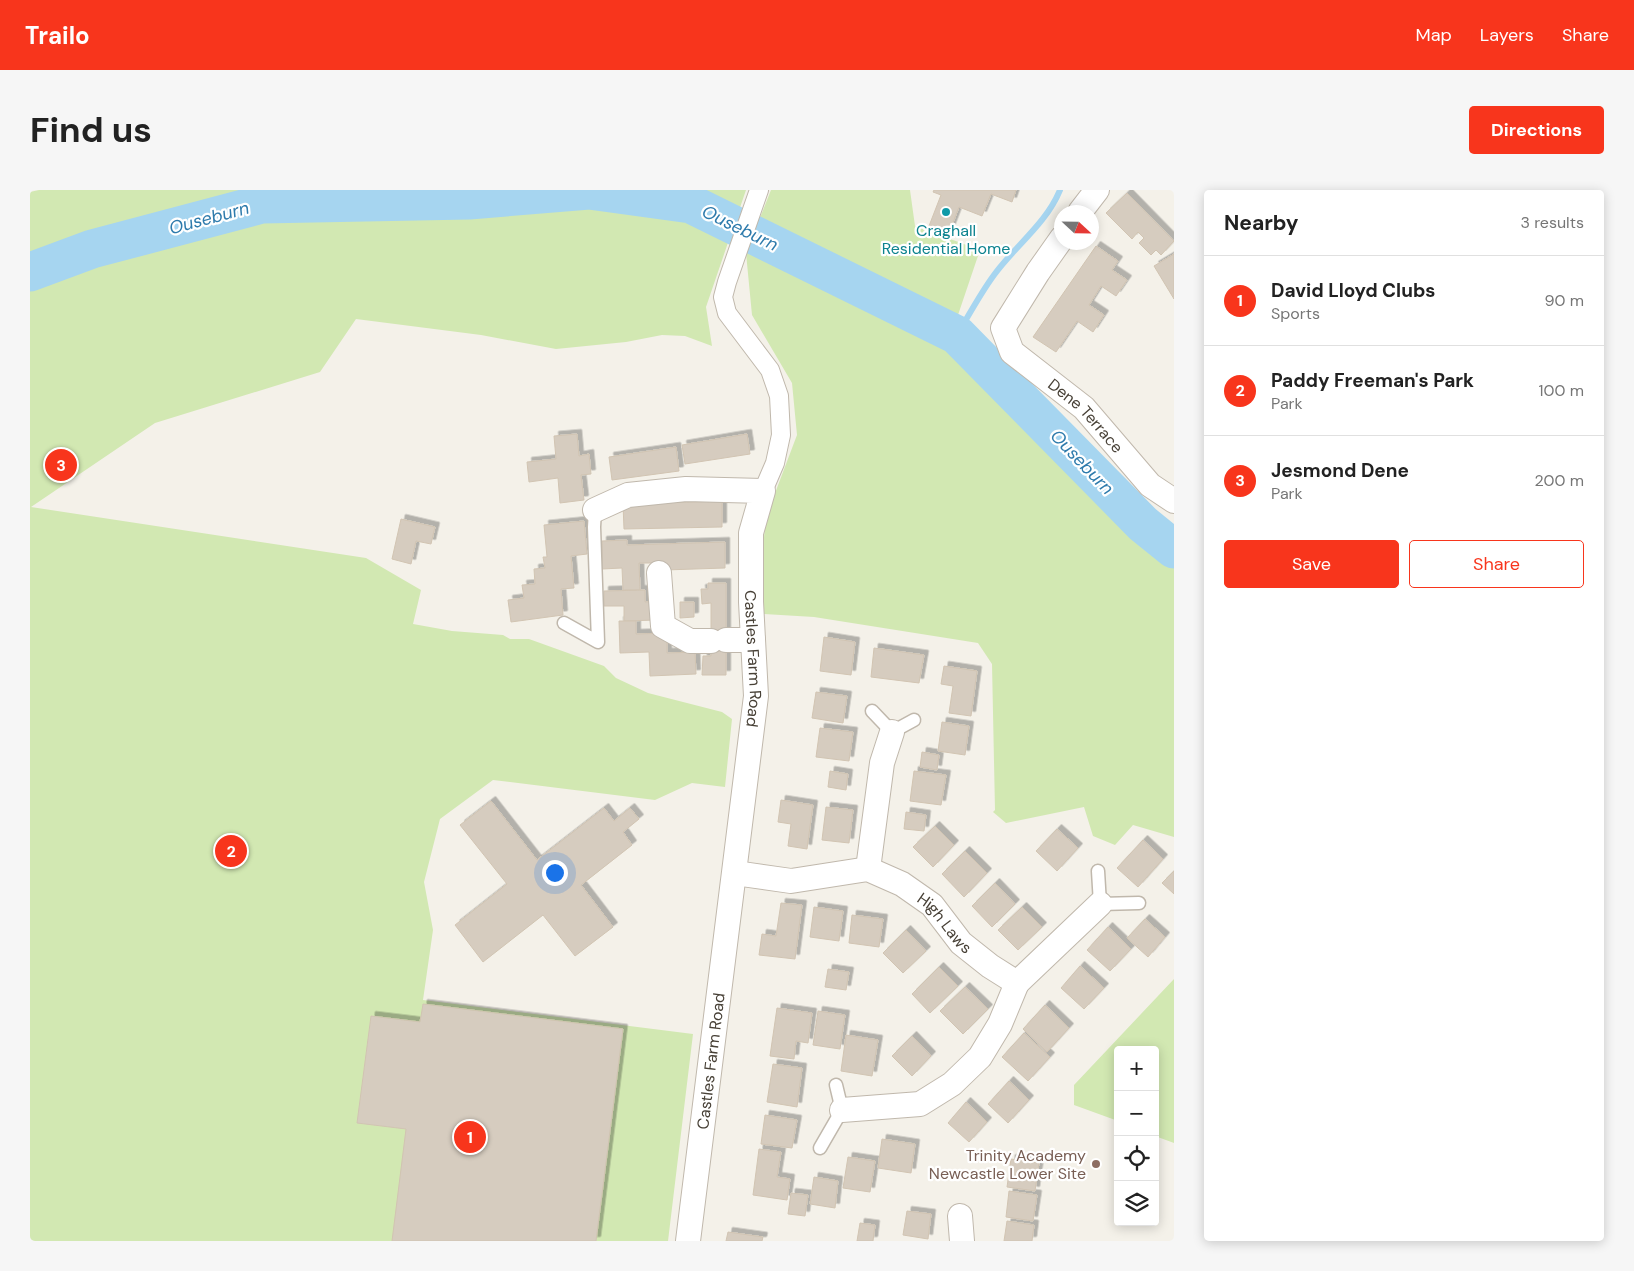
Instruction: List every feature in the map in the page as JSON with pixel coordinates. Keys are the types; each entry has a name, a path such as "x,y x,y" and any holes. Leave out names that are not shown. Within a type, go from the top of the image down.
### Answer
{"street":[{"name":"Castles Farm Road","path":"688,1241 756,696 751,602 751,533 763,491 775,463 781,435 779,396 770,370 727,313 723,298 760,190"},
{"path":"1085,205 1097,190"},
{"name":"Dene Terrace","path":"1054,249 1003,328 1012,352 1084,408 1150,485 1174,501"},
{"path":"595,510 628,495 686,489 763,491"},
{"path":"659,573 663,626 690,641 754,640"},
{"path":"735,873 790,881 868,869 882,763 892,732"},
{"name":"High Laws","path":"868,869 902,884 932,905 961,943 990,966 1017,983"},
{"path":"842,1110 920,1104 952,1084 980,1058 1000,1024 1017,983 1100,904"},
{"path":"960,1216 962,1241"}],"lane":[{"path":"564,623 598,642 595,510"},
{"path":"872,711 892,732 914,720"},
{"path":"1098,871 1100,904 1139,903"},
{"path":"820,1148 842,1110 836,1085"}],"green space":[{"path":"39,190 746,190 706,307 712,346 685,336 662,335 626,342 556,349 481,335 356,319 320,372 155,423 31,507 366,558 421,590 413,624 452,631 503,635 510,639 529,639 604,666 616,678 648,693 722,712 732,719 725,787 692,783 655,800 493,780 440,819 424,882 433,930 423,1000 693,1034 668,1241 30,1241 30,192"},
{"path":"771,190 910,190 915,226 980,250 958,315 1069,435 1155,519 1174,530 1174,837 1133,825 1115,845 1093,836 1084,807 1006,823 993,812 995,810 992,664 978,643 814,617 764,614 761,567 766,517 797,435 792,383 752,315 746,253"},
{"path":"1174,979 1174,1143 1159,1137 1159,1046 1114,1046 1114,1120 1074,1105 1074,1085"}],"building":[{"name":"Craghall Residential Home","path":"934,190 1016,190 1012,202 991,194 982,216 959,207 949,233 929,226 941,195 933,192"},
{"path":"1127,193 1174,241 1161,255 1156,250 1151,255 1139,243 1144,238 1138,232 1132,239 1106,213"},
{"path":"1099,248 1118,261 1112,270 1127,280 1116,296 1101,286 1089,305 1104,315 1093,332 1077,321 1056,352 1033,337 1093,250 1099,250"},
{"path":"1174,254 1174,299 1154,266"},
{"path":"577,434 579,456 589,454 591,474 581,475 584,500 560,503 558,478 529,482 527,462 556,459 554,436"},
{"path":"747,434 750,454 685,464 682,445"},
{"path":"676,447 679,471 612,480 609,457"},
{"path":"722,501 722,527 624,529 623,504"},
{"path":"401,519 435,527 431,544 416,541 411,564 392,559"},
{"path":"584,521 587,554 571,556 574,588 561,589 563,615 511,622 508,600 524,598 522,585 535,584 534,569 545,568 543,557 547,557 544,525"},
{"path":"627,540 627,545 725,542 725,568 665,570 665,563 639,563 640,590 623,590 622,568 602,569 602,541"},
{"path":"708,583 726,583 726,675 702,675 703,656 711,656 711,603 702,604 701,589 708,589"},
{"path":"645,590 645,602 656,601 656,620 624,621 624,606 604,606 604,591"},
{"path":"680,602 694,602 694,617 680,618"},
{"path":"619,621 636,621 636,634 667,633 667,653 695,652 696,674 650,676 649,652 620,653"},
{"path":"824,637 855,642 851,675 820,671"},
{"path":"874,648 924,655 919,683 871,677"},
{"path":"944,666 977,671 971,716 949,713 953,686 941,684"},
{"path":"816,692 847,696 843,723 812,718"},
{"path":"942,722 969,726 965,755 938,751"},
{"path":"820,728 853,732 849,761 816,757"},
{"path":"922,752 939,755 937,770 920,767"},
{"path":"830,771 848,774 846,790 828,787"},
{"path":"914,771 946,775 941,805 910,801"},
{"path":"781,800 813,805 807,849 788,846 791,824 778,822"},
{"path":"491,801 537,860 604,808 614,821 630,808 639,819 623,832 632,845 581,885 613,927 575,956 543,915 483,962 455,925 507,884 460,825"},
{"path":"826,807 853,810 849,843 822,840"},
{"path":"906,812 926,815 924,831 904,829"},
{"path":"935,826 954,845 933,867 913,847"},
{"path":"1057,829 1078,848 1057,871 1036,851"},
{"path":"1143,840 1163,859 1138,887 1117,868"},
{"path":"965,851 987,873 964,897 942,874"},
{"path":"1174,871 1174,894 1162,883"},
{"path":"995,883 1015,904 992,927 972,906"},
{"path":"781,903 802,905 795,959 759,955 762,934 776,936"},
{"path":"814,907 843,911 839,941 810,937"},
{"path":"1022,907 1042,927 1018,950 998,930"},
{"path":"852,915 883,919 879,947 849,943"},
{"path":"1145,919 1165,937 1148,957 1127,938"},
{"path":"1108,927 1131,949 1110,971 1087,950"},
{"path":"906,930 926,951 903,973 883,953"},
{"path":"1080,966 1104,988 1084,1009 1061,988"},
{"path":"939,967 958,986 930,1013 912,994"},
{"path":"828,969 849,972 846,990 825,987"},
{"path":"965,987 988,1009 963,1034 940,1011"},
{"path":"423,1004 623,1029 596,1241 392,1241 406,1129 357,1123 371,1016 420,1022"},
{"path":"1045,1005 1069,1028 1047,1052 1023,1029"},
{"path":"777,1008 812,1013 808,1043 796,1041 794,1059 770,1056"},
{"path":"818,1011 845,1015 840,1049 813,1045"},
{"path":"1024,1033 1050,1057 1028,1081 1002,1057"},
{"path":"846,1035 878,1040 872,1076 841,1071"},
{"path":"912,1036 931,1056 912,1076 892,1056"},
{"path":"773,1064 802,1068 797,1107 767,1102"},
{"path":"1009,1081 1029,1100 1008,1123 988,1104"},
{"path":"966,1102 987,1122 969,1142 948,1123"},
{"path":"765,1115 797,1120 792,1148 761,1144"},
{"path":"882,1139 915,1144 911,1173 878,1168"},
{"path":"759,1149 781,1152 777,1177 790,1179 787,1200 753,1195"},
{"path":"848,1157 875,1161 870,1192 843,1188"},
{"path":"1011,1159 1039,1163 1035,1191 1007,1187"},
{"path":"814,1177 838,1181 835,1208 810,1204"},
{"path":"1009,1191 1037,1195 1033,1221 1006,1217"},
{"path":"791,1193 808,1195 805,1216 788,1214"},
{"path":"907,1211 931,1214 928,1239 903,1235"},
{"path":"1007,1221 1034,1225 1032,1241 1004,1241"},
{"path":"860,1223 875,1225 873,1241 857,1241"},
{"path":"728,1232 763,1237 762,1241 726,1241"}],"waterway":[{"name":"Ouseburn","path":"30,272 92,249 262,204 469,200 589,190 691,204 957,335 1143,524 1174,549"},
{"path":"957,335 994,275 1047,214 1060,190"}],"place":[{"name":"Craghall Residential Home","path":"946,212"},
{"name":"Jesmond Dene","path":"61,465"},
{"name":"Paddy Freeman's Park","path":"231,851"},
{"name":"David Lloyd Clubs","path":"470,1137"},
{"name":"Trinity Academy Newcastle Lower Site","path":"1096,1164"}]}
